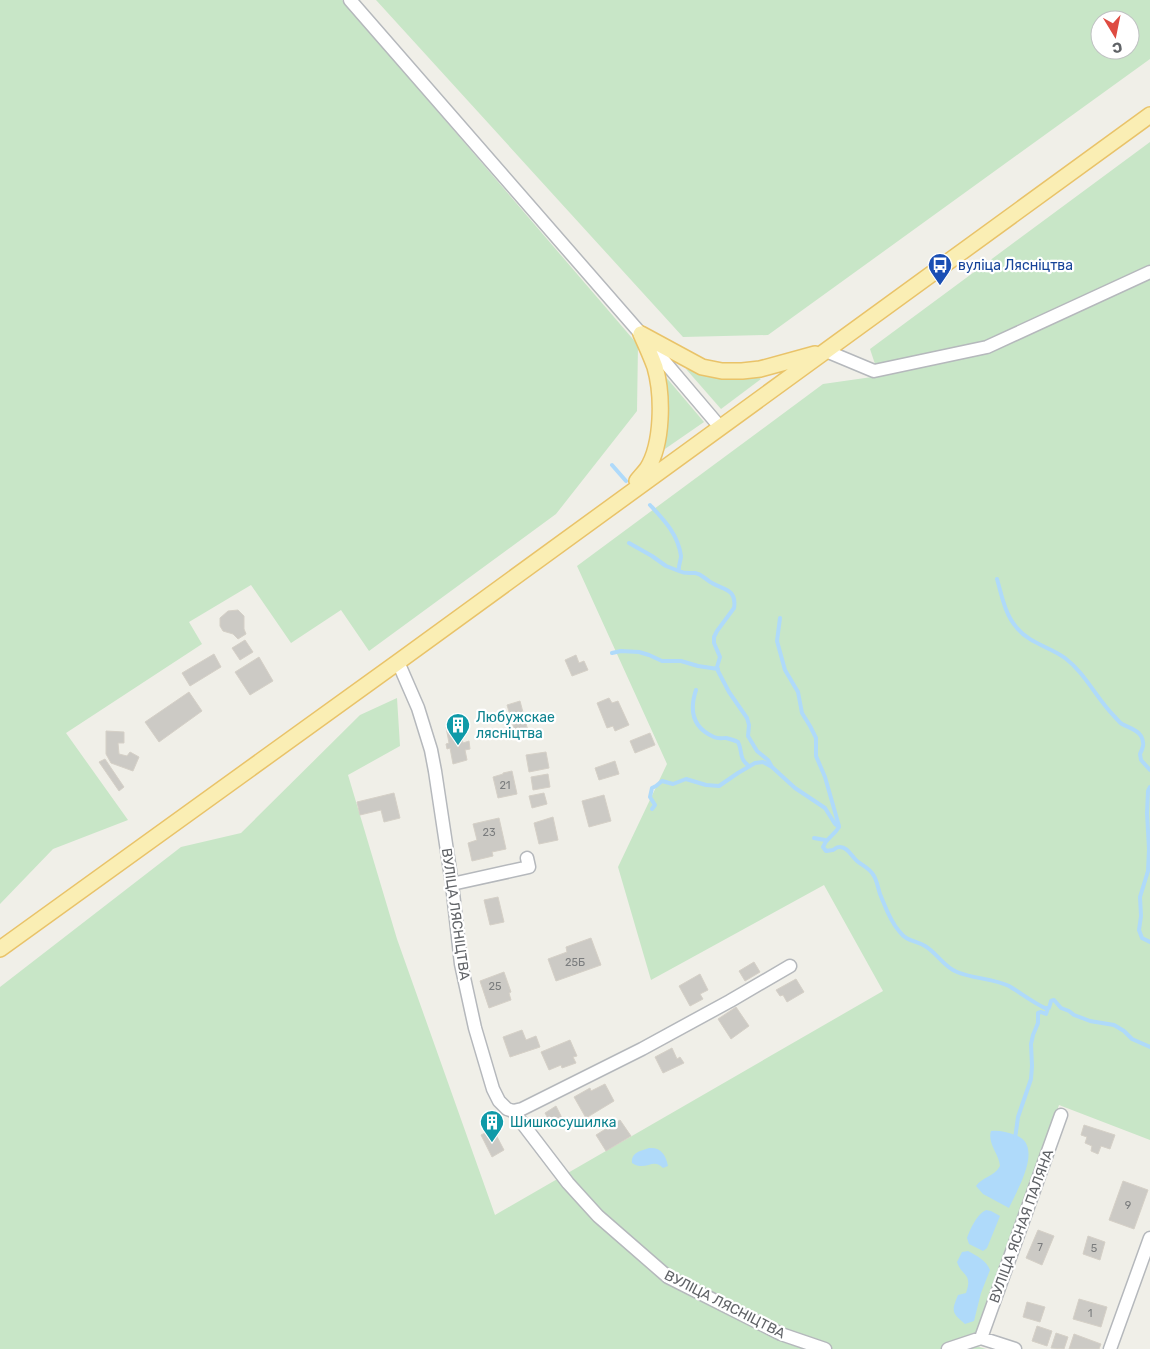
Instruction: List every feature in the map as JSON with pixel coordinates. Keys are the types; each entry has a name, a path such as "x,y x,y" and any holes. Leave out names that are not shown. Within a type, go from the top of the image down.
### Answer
{"main road":[{"path":"0,950 1150,115"},
{"path":"641,334 702,367 722,371 742,371 760,368 826,351"},
{"path":"625,496 648,468 655,448 660,418 660,386 654,365 641,334"}],"street":[{"path":"350,0 720,427"},
{"path":"826,351 874,370 987,347 1150,272"},
{"name":"ВУЛІЦА ЛЯСНІЦТВА","path":"398,662 428,736 452,884 461,964 475,1028 493,1089 499,1100 507,1110 513,1111 568,1183 598,1216 668,1277 781,1334 825,1349"},
{"path":"452,884 529,867 527,858"},
{"path":"513,1111 522,1109 642,1049 730,1002 790,966"},
{"name":"ВУЛІЦА ЯСНАЯ ПАЛЯНА","path":"981,1338 1062,1115"},
{"path":"1110,1349 1150,1238"},
{"path":"948,1349 981,1338 1015,1349"}],"green space":[{"path":"0,0 342,0 638,345 637,411 556,514 369,651 341,610 291,643 251,585 189,622 202,644 66,733 128,820 53,849 0,904"},
{"path":"376,0 1150,0 1150,59 768,335 683,337"},
{"path":"1150,142 1150,1140 1059,1105 973,1345 986,1349 0,1349 0,987 181,847 241,833 360,715 397,698 400,746 348,775 397,939 495,1215 883,991 824,885 651,980 618,867 667,764 577,566 823,384 879,376 870,349"},
{"path":"686,369 722,379 758,377 761,379 721,409"},
{"path":"665,376 704,422 662,451 668,421"}],"water":[{"path":"991,1131 1015,1135 1024,1140 1028,1148 1026,1168 1009,1208 983,1194 976,1186 1000,1166 992,1144"},
{"path":"649,1148 660,1150 666,1158 668,1166 663,1168 656,1164 641,1166 632,1163 635,1154"},
{"path":"986,1210 1000,1216 987,1248 983,1251 969,1244 967,1238 977,1218"},
{"path":"968,1251 984,1261 990,1270 981,1293 974,1321 965,1324 955,1314 954,1305 958,1295 966,1293 968,1287 968,1278 957,1262 962,1252"}],"building":[{"path":"238,610 244,616 246,634 238,639 233,634 223,631 220,626 220,618 228,611"},
{"path":"245,640 253,652 240,660 232,648"},
{"path":"214,654 221,667 190,686 182,673"},
{"path":"576,655 579,663 584,661 588,670 572,676 565,660"},
{"path":"259,657 273,681 250,695 235,672"},
{"path":"189,692 202,711 159,742 145,722"},
{"path":"609,698 612,703 618,701 629,725 615,731 613,726 607,728 597,703"},
{"path":"520,701 528,731 516,735 507,705"},
{"name":"Любужскае лясніцтва","path":"459,724 463,743 469,741 470,749 465,750 467,760 453,764 450,748 447,749 446,744 449,743 446,727"},
{"path":"106,731 124,732 124,743 118,743 119,754 127,756 130,752 139,757 133,771 111,763 106,754"},
{"path":"650,733 655,745 635,753 630,741"},
{"path":"546,752 549,768 529,772 526,755"},
{"path":"105,759 124,787 119,791 99,762"},
{"path":"615,761 619,774 599,780 595,768"},
{"path":"512,771 517,794 498,798 493,777"},
{"path":"548,774 550,787 533,790 531,777"},
{"path":"394,793 400,818 384,822 381,810 360,815 357,802"},
{"path":"544,793 547,804 532,808 529,796"},
{"path":"604,795 611,821 589,827 582,801"},
{"path":"553,817 558,840 539,844 534,823"},
{"path":"499,818 506,849 492,852 493,856 472,861 468,843 477,840 473,824"},
{"path":"498,897 504,922 490,925 484,900"},
{"path":"591,938 601,965 556,981 548,959 567,952 566,947"},
{"path":"754,962 760,972 745,981 739,971"},
{"path":"504,972 511,992 509,993 511,1000 489,1008 480,981"},
{"path":"700,974 708,990 700,994 703,999 690,1006 679,986"},
{"path":"796,979 804,992 787,1002 783,995 780,996 776,990"},
{"path":"736,1007 749,1026 731,1039 718,1019"},
{"path":"522,1030 526,1040 536,1036 540,1047 510,1057 503,1037"},
{"path":"570,1040 577,1056 573,1057 576,1063 562,1068 561,1065 549,1070 541,1052"},
{"path":"672,1048 677,1059 680,1057 684,1063 663,1073 655,1057"},
{"path":"605,1084 614,1101 586,1118 574,1097 590,1088 591,1091"},
{"path":"556,1106 563,1120 552,1126 545,1113"},
{"path":"620,1120 631,1136 606,1151 596,1135"},
{"path":"1084,1125 1115,1135 1110,1149 1101,1146 1098,1154 1091,1151 1092,1146 1085,1143 1087,1137 1081,1135"},
{"name":"Шишкосушилка","path":"493,1129 504,1150 492,1157 481,1135"},
{"path":"1123,1181 1148,1190 1134,1229 1109,1220"},
{"path":"1038,1230 1054,1236 1042,1265 1026,1258"},
{"path":"1088,1236 1105,1242 1100,1260 1083,1254"},
{"path":"1079,1299 1107,1307 1101,1327 1073,1319"},
{"path":"1027,1302 1045,1307 1040,1322 1023,1317"},
{"path":"1037,1326 1052,1331 1047,1346 1032,1341"},
{"path":"1056,1333 1068,1337 1064,1349 1051,1348"},
{"path":"1074,1334 1101,1344 1099,1349 1069,1349"}],"waterway":[{"path":"612,465 626,481"},
{"path":"650,505 674,534 681,556 679,571 700,575 729,591 734,597 734,608 717,631 714,643 720,657 717,667 718,671 729,692 747,718 749,725 748,736 757,751 768,760 772,767 795,788 825,808 839,827 823,847 826,851 843,847 857,861 871,871 890,918 902,935 925,946 952,970 1009,986 1045,1008 1049,1008 1051,1001 1054,1000 1061,1008 1074,1015 1090,1021 1114,1025 1132,1039 1150,1047"},
{"path":"629,543 666,566 679,571"},
{"path":"997,579 1002,599 1017,628 1027,637 1059,654 1072,664 1119,721 1139,734 1143,743 1140,754 1141,760 1150,770"},
{"path":"780,618 777,641 785,670 798,692 802,713 816,738 816,756 825,777 839,826"},
{"path":"612,653 621,651 639,652 662,661 681,661 718,669"},
{"path":"696,690 693,712 697,724 701,729 714,737 738,742 742,757 749,766"},
{"path":"652,809 655,805 650,797 652,788 662,781 673,784 686,779 706,785 719,786 755,763 763,762 772,767"},
{"path":"1150,787 1148,791 1147,813 1148,871 1140,897 1141,916 1139,930 1142,938 1150,942"},
{"path":"814,838 825,840"},
{"path":"1015,1139 1018,1117 1031,1079 1031,1044 1038,1023 1038,1013 1046,1014 1048,1008"}],"place":[{"name":"вуліца Лясніцтва","path":"940,286"},
{"name":"Любужскае лясніцтва","path":"458,746"},
{"name":"Шишкосушилка","path":"492,1143"}]}
